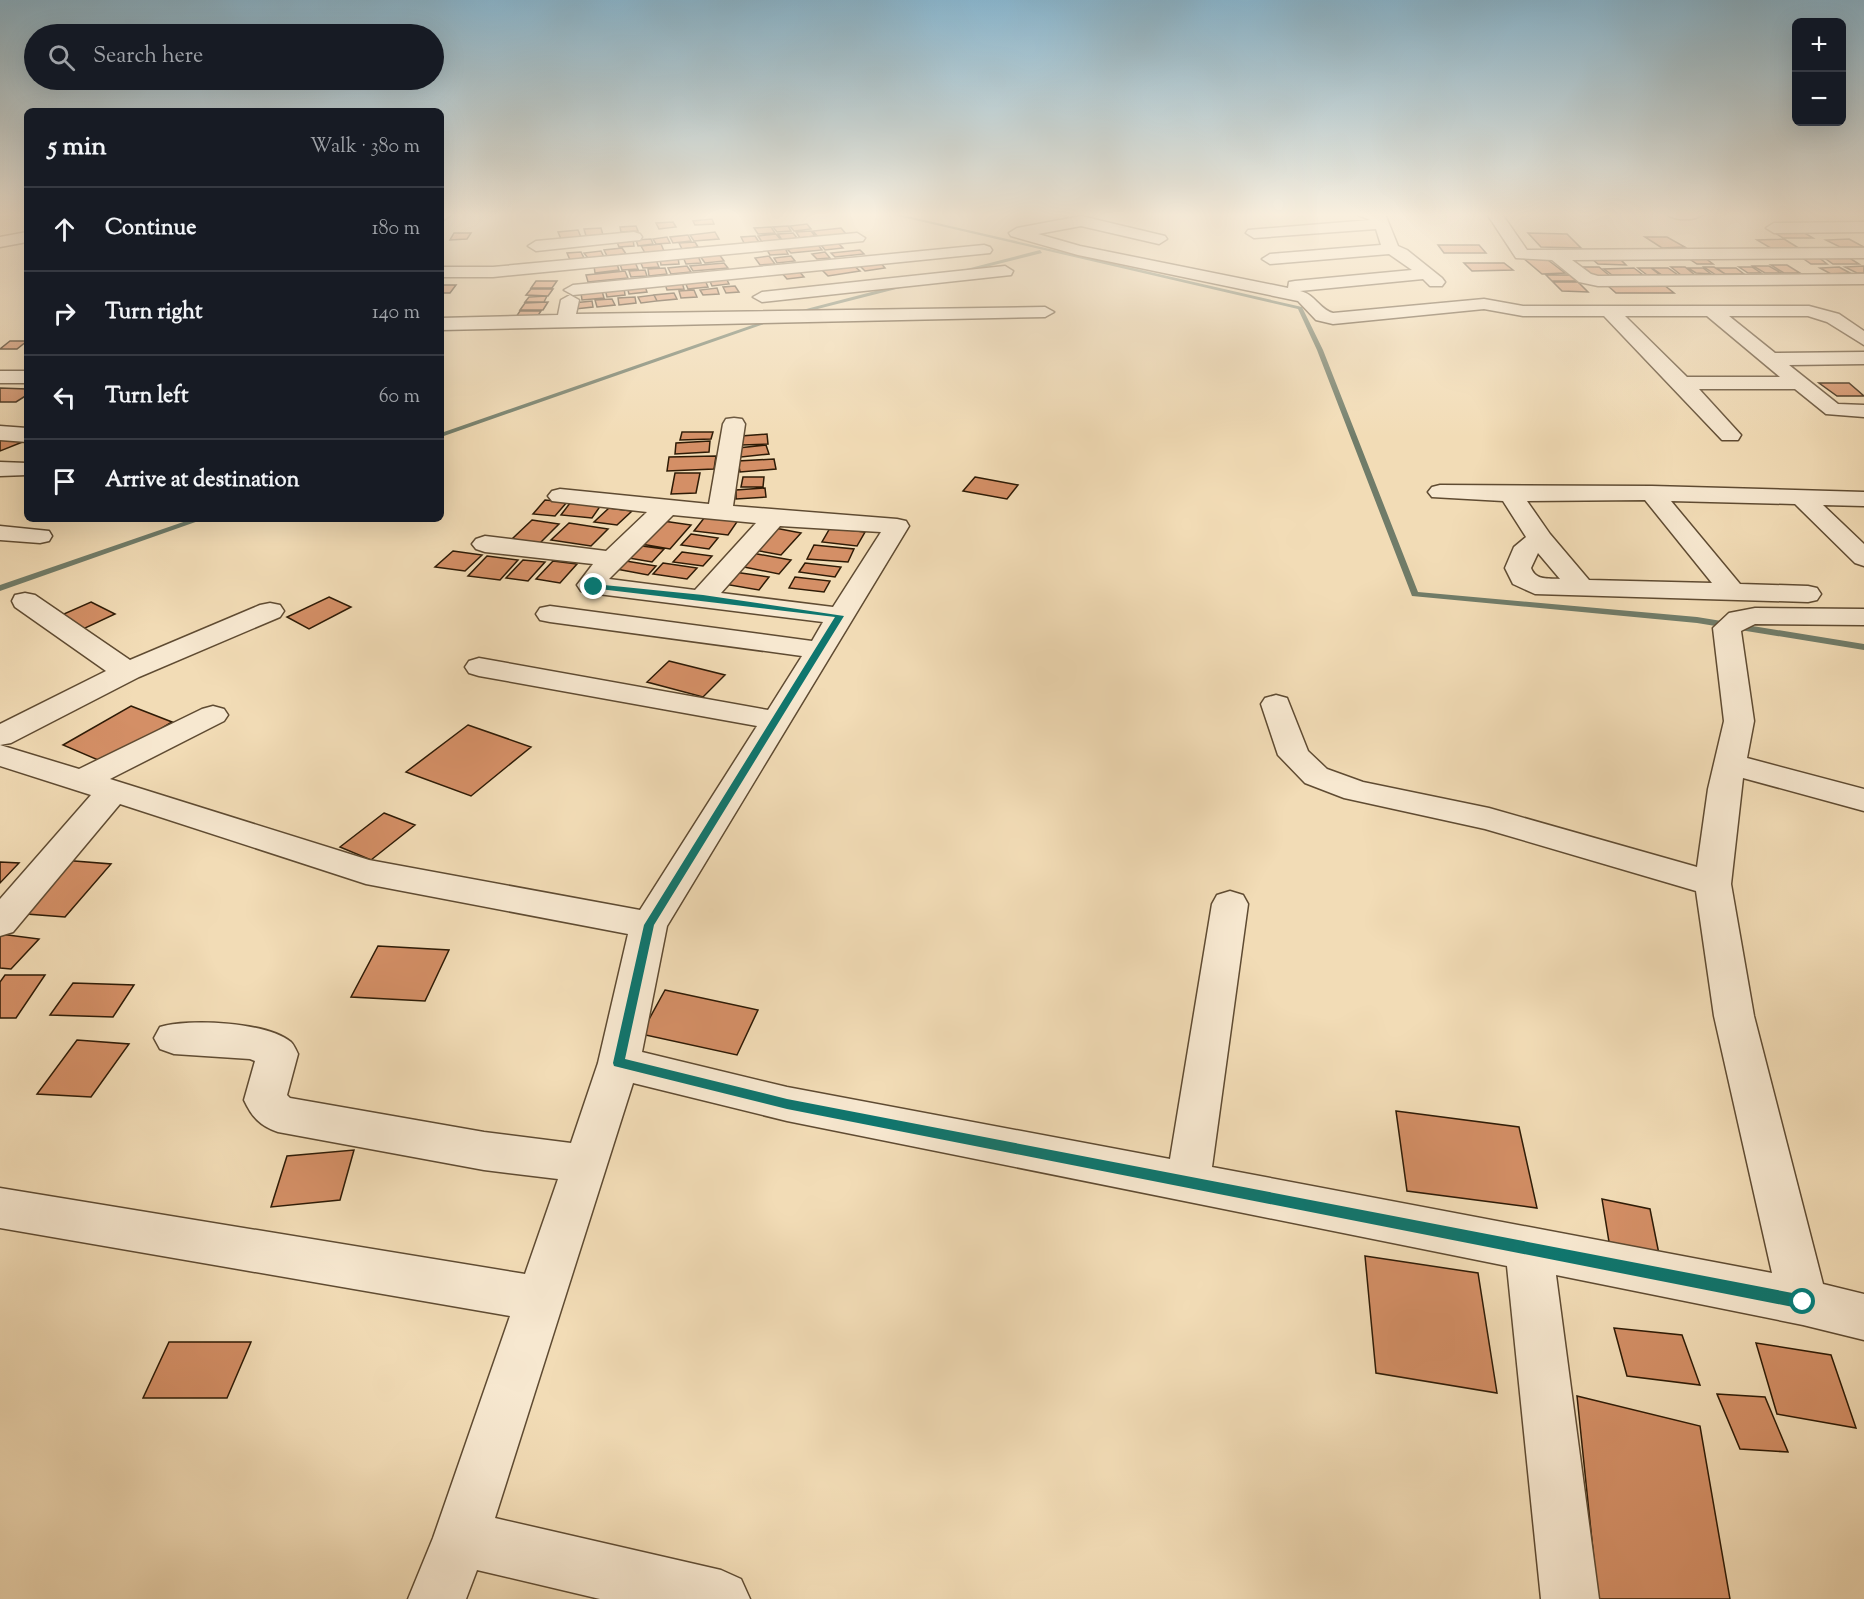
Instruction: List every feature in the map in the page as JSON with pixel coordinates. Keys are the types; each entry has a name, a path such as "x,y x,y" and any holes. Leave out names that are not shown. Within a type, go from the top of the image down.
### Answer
{"street":[{"path":"566,319 573,290 587,289"},
{"path":"760,289 781,316"},
{"path":"566,319 840,289"},
{"path":"1285,289 1299,291 1317,289"},
{"path":"1297,289 1322,316 1333,319 1484,304 1523,311 1817,312 1833,318 1864,339"},
{"path":"1842,289 1855,297"},
{"path":"1710,310 1833,410 1860,420"},
{"path":"1609,311 1682,383 1730,435"},
{"path":"444,324 566,319 927,313 1051,318"},
{"path":"1770,359 1864,358"},
{"path":"0,377 24,376"},
{"path":"1682,383 1800,383"},
{"path":"720,512 734,424"},
{"path":"0,433 24,435"},
{"path":"1440,492 1652,493 1864,499"},
{"path":"1652,493 1733,592"},
{"path":"1511,494 1540,538 1580,586"},
{"path":"437,1599 461,1538 619,1063 649,925 897,526 774,518 560,496"},
{"path":"1801,497 1864,558"},
{"path":"668,506 612,559 590,585 703,597 840,616"},
{"path":"703,597 774,518"},
{"path":"0,533 40,536"},
{"path":"1540,538 1523,552 1518,568 1522,578 1535,586 1864,595"},
{"path":"485,544 612,559"},
{"path":"25,601 72,637 108,661 129,671"},
{"path":"0,736 129,671 270,612"},
{"path":"550,614 818,650"},
{"path":"1803,1302 1734,1016 1713,884 1724,789 1739,713 1733,624 1776,615 1864,617"},
{"path":"479,667 775,720"},
{"path":"1276,704 1294,755 1316,776 1356,791 1489,819 1713,884"},
{"path":"0,923 97,786 213,715"},
{"path":"0,755 366,872 649,925"},
{"path":"1730,764 1864,800"},
{"path":"1188,1183 1230,904"},
{"path":"174,1038 255,1042 278,1054 265,1100 278,1114 484,1151 586,1164"},
{"path":"619,1063 787,1104 1529,1251 1803,1302 1864,1317"},
{"path":"0,1208 540,1299"},
{"path":"1529,1251 1570,1599"},
{"path":"461,1538 721,1599"}],"building":[{"path":"444,289 453,289 450,293 444,293"},
{"path":"531,289 553,289 548,296 526,295"},
{"path":"605,289 624,289 625,295 607,297"},
{"path":"627,289 646,289 647,292 629,294"},
{"path":"717,289 719,294 703,295 700,290"},
{"path":"724,289 737,289 739,292 726,293"},
{"path":"1560,289 1585,289 1588,292 1562,291"},
{"path":"1611,289 1669,289 1674,293 1616,293"},
{"path":"694,290 697,297 681,298 679,291"},
{"path":"602,291 604,298 582,300 581,293"},
{"path":"674,293 677,299 657,301 654,295"},
{"path":"654,295 657,301 641,303 638,297"},
{"path":"547,296 544,302 525,302 529,297"},
{"path":"635,297 636,303 619,305 618,298"},
{"path":"612,299 615,305 597,307 595,300"},
{"path":"592,301 593,307 575,309 573,303"},
{"path":"548,302 543,310 520,310 525,303"},
{"path":"520,311 541,311 537,317 516,317"},
{"path":"10,341 24,341 17,349 0,349"},
{"path":"1819,383 1849,383 1864,396 1837,396"},
{"path":"0,388 24,389 24,397 16,402 0,402"},
{"path":"682,432 713,432 711,439 680,440"},
{"path":"767,434 768,444 742,445 741,436"},
{"path":"0,438 24,441 24,441 0,451"},
{"path":"710,441 709,452 675,454 676,443"},
{"path":"766,445 769,454 741,457 738,448"},
{"path":"716,456 714,469 667,471 669,457"},
{"path":"774,459 776,469 740,472 738,461"},
{"path":"675,473 700,473 696,493 671,494"},
{"path":"743,477 764,477 763,487 741,487"},
{"path":"975,477 1018,485 1007,499 963,491"},
{"path":"765,488 766,497 736,499 736,490"},
{"path":"545,500 567,502 555,516 533,514"},
{"path":"570,503 601,505 592,518 561,515"},
{"path":"609,508 632,511 617,525 594,522"},
{"path":"708,513 741,516 728,535 694,531"},
{"path":"532,520 559,524 540,543 512,539"},
{"path":"663,521 691,525 670,549 641,544"},
{"path":"569,523 608,529 591,546 551,540"},
{"path":"775,528 801,533 781,555 754,550"},
{"path":"830,528 865,532 857,546 822,542"},
{"path":"691,534 718,538 709,549 681,545"},
{"path":"635,545 664,549 652,562 623,557"},
{"path":"814,545 854,549 848,562 807,559"},
{"path":"453,551 482,555 465,571 435,567"},
{"path":"682,552 712,556 703,566 673,562"},
{"path":"752,553 791,560 779,574 739,566"},
{"path":"487,556 518,560 500,580 468,576"},
{"path":"523,560 545,562 528,581 506,578"},
{"path":"620,560 656,566 648,575 611,568"},
{"path":"553,561 577,564 560,583 536,579"},
{"path":"663,563 697,568 687,579 653,574"},
{"path":"805,563 841,567 835,577 799,572"},
{"path":"734,572 769,577 759,590 724,584"},
{"path":"795,577 830,581 824,592 789,588"},
{"path":"329,597 351,607 309,629 287,617"},
{"path":"91,602 115,614 81,630 57,617"},
{"path":"669,661 725,675 703,697 647,682"},
{"path":"131,706 172,722 105,763 63,745"},
{"path":"468,725 531,747 471,796 406,772"},
{"path":"384,813 415,825 371,860 340,847"},
{"path":"62,860 111,864 65,917 14,913"},
{"path":"0,862 19,863 0,883"},
{"path":"0,934 39,939 11,969 0,968"},
{"path":"378,946 449,950 425,1001 351,997"},
{"path":"5,975 45,975 16,1018 0,1018 0,982"},
{"path":"73,983 134,985 113,1017 50,1015"},
{"path":"665,990 758,1010 737,1055 641,1034"},
{"path":"77,1040 129,1044 91,1097 37,1094"},
{"path":"1396,1111 1519,1127 1537,1208 1407,1191"},
{"path":"354,1150 340,1200 271,1207 287,1156"},
{"path":"1602,1199 1650,1209 1661,1264 1611,1254"},
{"path":"1365,1256 1478,1273 1497,1393 1376,1373"},
{"path":"1614,1328 1682,1335 1700,1385 1627,1376"},
{"path":"169,1342 251,1342 227,1398 143,1398"},
{"path":"1756,1343 1831,1355 1856,1428 1777,1414"},
{"path":"1717,1394 1765,1397 1788,1452 1740,1449"},
{"path":"1577,1396 1700,1426 1730,1599 1598,1599"}],"waterway":[{"path":"790,314 892,289"},
{"path":"1216,289 1300,308 1320,350 1415,594 1697,620 1864,647"},
{"path":"444,434 775,319"},
{"path":"0,588 191,522"}],"route":[{"path":"594,587 703,597 840,616 649,925 619,1063 787,1104 1529,1251 1803,1302"}]}
